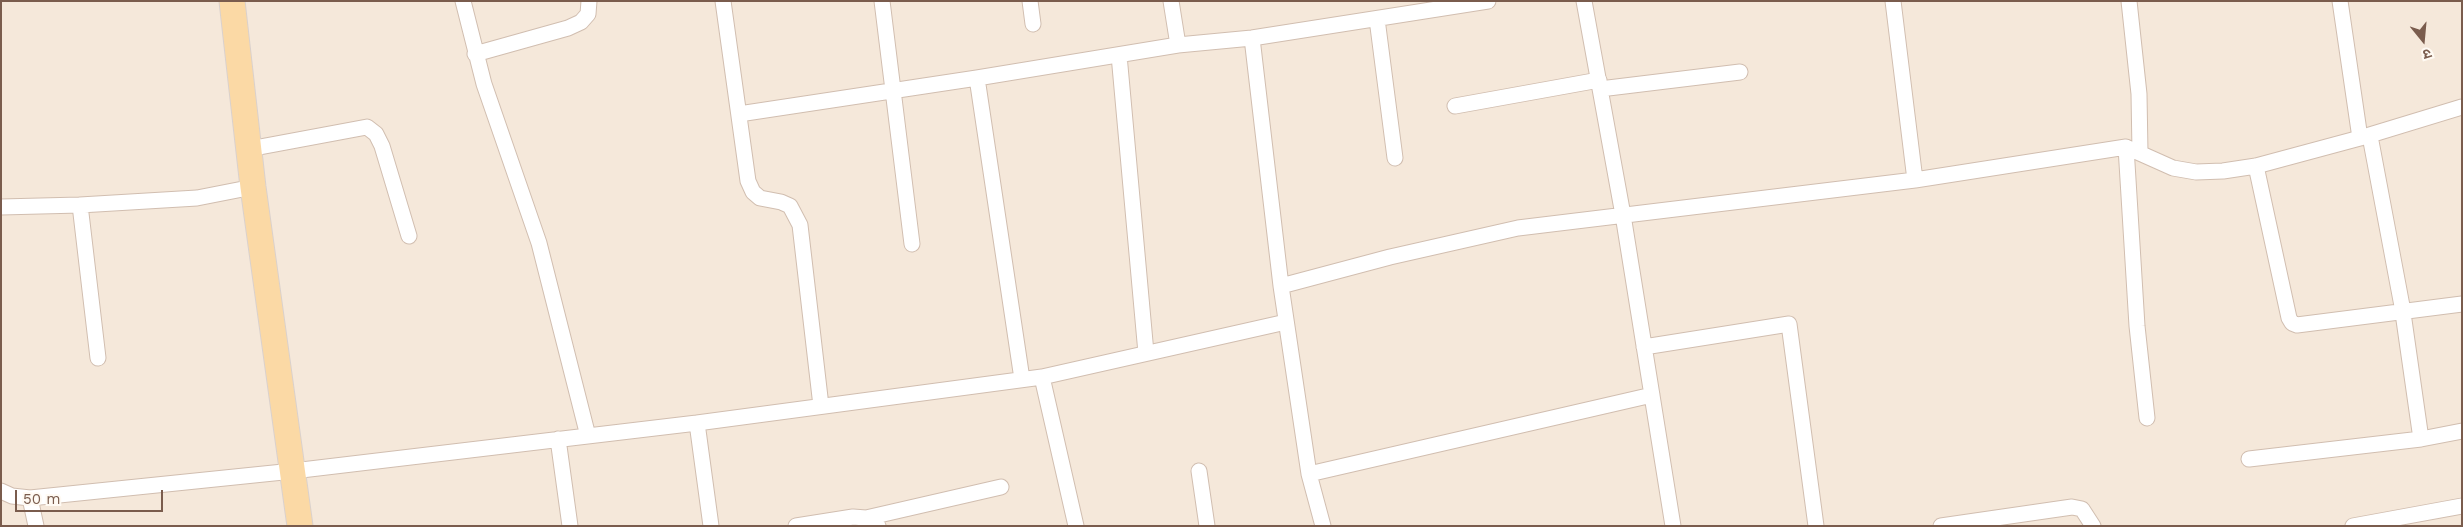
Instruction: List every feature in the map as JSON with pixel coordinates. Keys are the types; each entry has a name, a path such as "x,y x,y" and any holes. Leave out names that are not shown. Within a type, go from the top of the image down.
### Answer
{"main road":[{"path":"232,1 253,187 300,526"}],"street":[{"path":"464,1 475,54 539,243 588,436"},
{"path":"475,54 568,28 581,22 588,14 589,1"},
{"path":"723,1 748,181 753,192 760,198 781,202 790,206 800,225 821,406"},
{"path":"882,1 912,244"},
{"path":"1030,1 1033,24"},
{"path":"1171,1 1178,45"},
{"path":"739,114 1178,45 1252,38 1378,18 1432,5 1488,1"},
{"path":"1584,1 1623,216 1652,395 1670,525"},
{"path":"1892,1 1915,180"},
{"path":"2129,1 2139,94 2133,150 2137,326 2147,418"},
{"path":"2340,1 2365,137 2403,312 2421,438"},
{"path":"1378,18 1395,158"},
{"path":"1252,38 1286,322 1309,474 1323,526"},
{"path":"1119,55 1146,353"},
{"path":"1455,106 1599,85 1740,72"},
{"path":"977,78 1022,379"},
{"path":"1281,286 1390,257 1518,228 1915,180 2133,150 2174,168 2196,172 2223,171 2256,166 2365,137 2462,107"},
{"path":"248,148 367,127 376,134 382,146 409,236"},
{"path":"2256,166 2289,318 2292,323 2297,325 2462,304"},
{"path":"1,207 80,205 197,198 253,187"},
{"path":"80,205 98,358"},
{"path":"1,491 12,496 30,498 293,471 697,423 1042,377 1286,322"},
{"path":"1644,347 1789,324 1816,526"},
{"path":"1042,377 1076,526"},
{"path":"1309,474 1652,395"},
{"path":"697,423 712,526"},
{"path":"2249,459 2421,438 2462,431"},
{"path":"558,439 570,526"},
{"path":"1199,471 1207,526"},
{"path":"796,526 853,517 872,522 1001,487"},
{"path":"30,498 36,526"},
{"path":"1948,525 2072,506 2082,509 2093,526"},
{"path":"2353,526 2462,506"}],"shaded area":[{"path":"1,1 2462,1 2462,526 1,526"}]}
